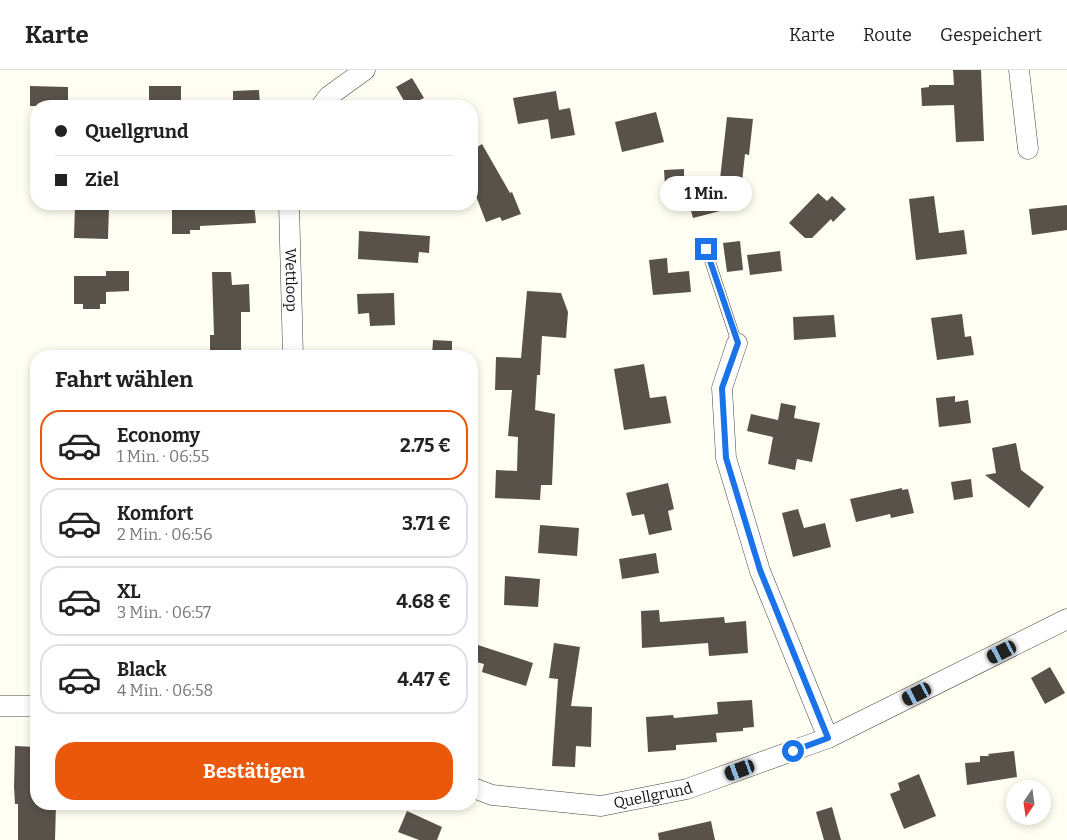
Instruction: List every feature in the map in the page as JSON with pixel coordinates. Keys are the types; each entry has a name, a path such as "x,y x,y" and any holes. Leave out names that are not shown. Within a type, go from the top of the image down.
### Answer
{"street":[{"path":"326,100 365,70"},
{"path":"1019,70 1028,149"},
{"name":"Wettloop","path":"289,210 293,350"},
{"path":"738,343 722,388 726,458 760,570 828,738"},
{"name":"Quellgrund","path":"478,790 492,795 601,806 687,789 828,738 1067,619"},
{"path":"0,706 30,706"}],"lane":[{"path":"706,249 738,343"}],"building":[{"path":"953,70 981,70 984,141 956,142 954,105 922,106 921,88 929,87 929,85 954,85"},
{"path":"412,78 424,98 420,100 404,100 396,87"},
{"path":"30,86 68,87 68,100 30,100"},
{"path":"149,86 181,86 181,100 149,100"},
{"path":"259,90 260,100 233,100 233,91"},
{"path":"556,91 559,110 570,108 575,135 551,139 548,119 518,124 513,98"},
{"path":"656,112 664,142 622,152 615,122"},
{"path":"727,117 753,119 749,155 745,154 742,182 720,179"},
{"path":"482,144 510,193 512,192 521,214 502,221 500,217 486,222 478,201 478,147"},
{"path":"684,169 684,186 665,186 664,170"},
{"path":"716,184 724,210 693,218 685,189 705,188"},
{"path":"818,193 827,201 832,196 846,209 833,222 831,219 812,238 805,238 789,223"},
{"path":"934,196 939,233 964,230 967,254 916,260 909,199"},
{"path":"1067,205 1067,230 1032,235 1029,209"},
{"path":"75,210 109,210 108,239 74,238"},
{"path":"172,210 255,210 256,223 200,226 200,230 190,230 190,234 172,234"},
{"path":"359,231 430,236 429,253 419,252 418,263 358,259"},
{"path":"740,241 743,270 727,272 723,243"},
{"path":"780,251 782,271 750,275 747,255"},
{"path":"667,258 668,273 689,271 691,292 653,295 649,260"},
{"path":"106,271 129,271 129,291 106,292 106,304 100,304 100,309 83,309 83,304 74,304 74,276 106,276"},
{"path":"212,272 231,272 232,285 249,284 250,312 241,312 241,350 210,350 210,335 214,335"},
{"path":"527,291 561,293 568,312 566,338 542,336 540,375 537,375 535,410 555,414 552,485 541,485 540,500 495,498 496,470 517,471 518,437 508,436 512,390 495,390 496,357 521,358"},
{"path":"394,293 395,325 370,326 369,313 358,314 357,294"},
{"path":"962,314 965,337 971,336 974,355 937,360 931,318"},
{"path":"834,315 836,337 794,340 793,317"},
{"path":"433,340 452,341 452,350 432,350"},
{"path":"644,364 650,398 666,396 671,423 624,430 614,369"},
{"path":"955,396 955,402 968,400 971,423 939,427 936,398"},
{"path":"781,403 796,406 794,418 820,423 812,462 797,459 795,470 768,464 773,437 747,431 751,414 778,420"},
{"path":"1016,443 1021,470 1044,487 1029,508 985,475 996,473 992,448"},
{"path":"971,479 973,497 954,500 951,482"},
{"path":"668,483 674,509 668,511 672,530 649,535 644,514 632,516 626,493"},
{"path":"902,488 902,490 908,489 914,513 891,518 890,514 856,522 850,499"},
{"path":"798,509 804,528 825,523 831,547 793,557 782,513"},
{"path":"540,525 579,528 577,556 538,553"},
{"path":"656,553 659,573 622,579 619,559"},
{"path":"505,576 540,579 538,607 504,605"},
{"path":"659,610 660,622 724,617 725,623 746,621 748,653 709,656 708,643 642,648 641,611"},
{"path":"554,643 580,647 571,706 592,707 591,747 576,746 575,767 552,766 558,679 549,678"},
{"path":"478,645 533,663 526,686 482,672 484,664 478,662"},
{"path":"1050,667 1065,693 1045,704 1031,678"},
{"path":"752,700 754,727 743,728 743,731 716,733 717,742 676,745 676,750 648,752 646,717 673,715 674,718 718,714 717,702"},
{"path":"15,746 30,747 30,810 56,810 55,840 18,840 18,804 15,804"},
{"path":"1014,751 1017,777 967,785 965,763 980,762 980,756 989,756 988,754"},
{"path":"919,774 936,816 904,829 890,794 900,790 898,783"},
{"path":"832,807 841,840 824,840 816,812"},
{"path":"407,811 442,827 437,840 419,840 398,832"},
{"path":"711,821 715,840 659,840 658,833"}],"route":[{"path":"706,249 738,343 722,388 726,458 760,570 828,738 793,751"}]}
